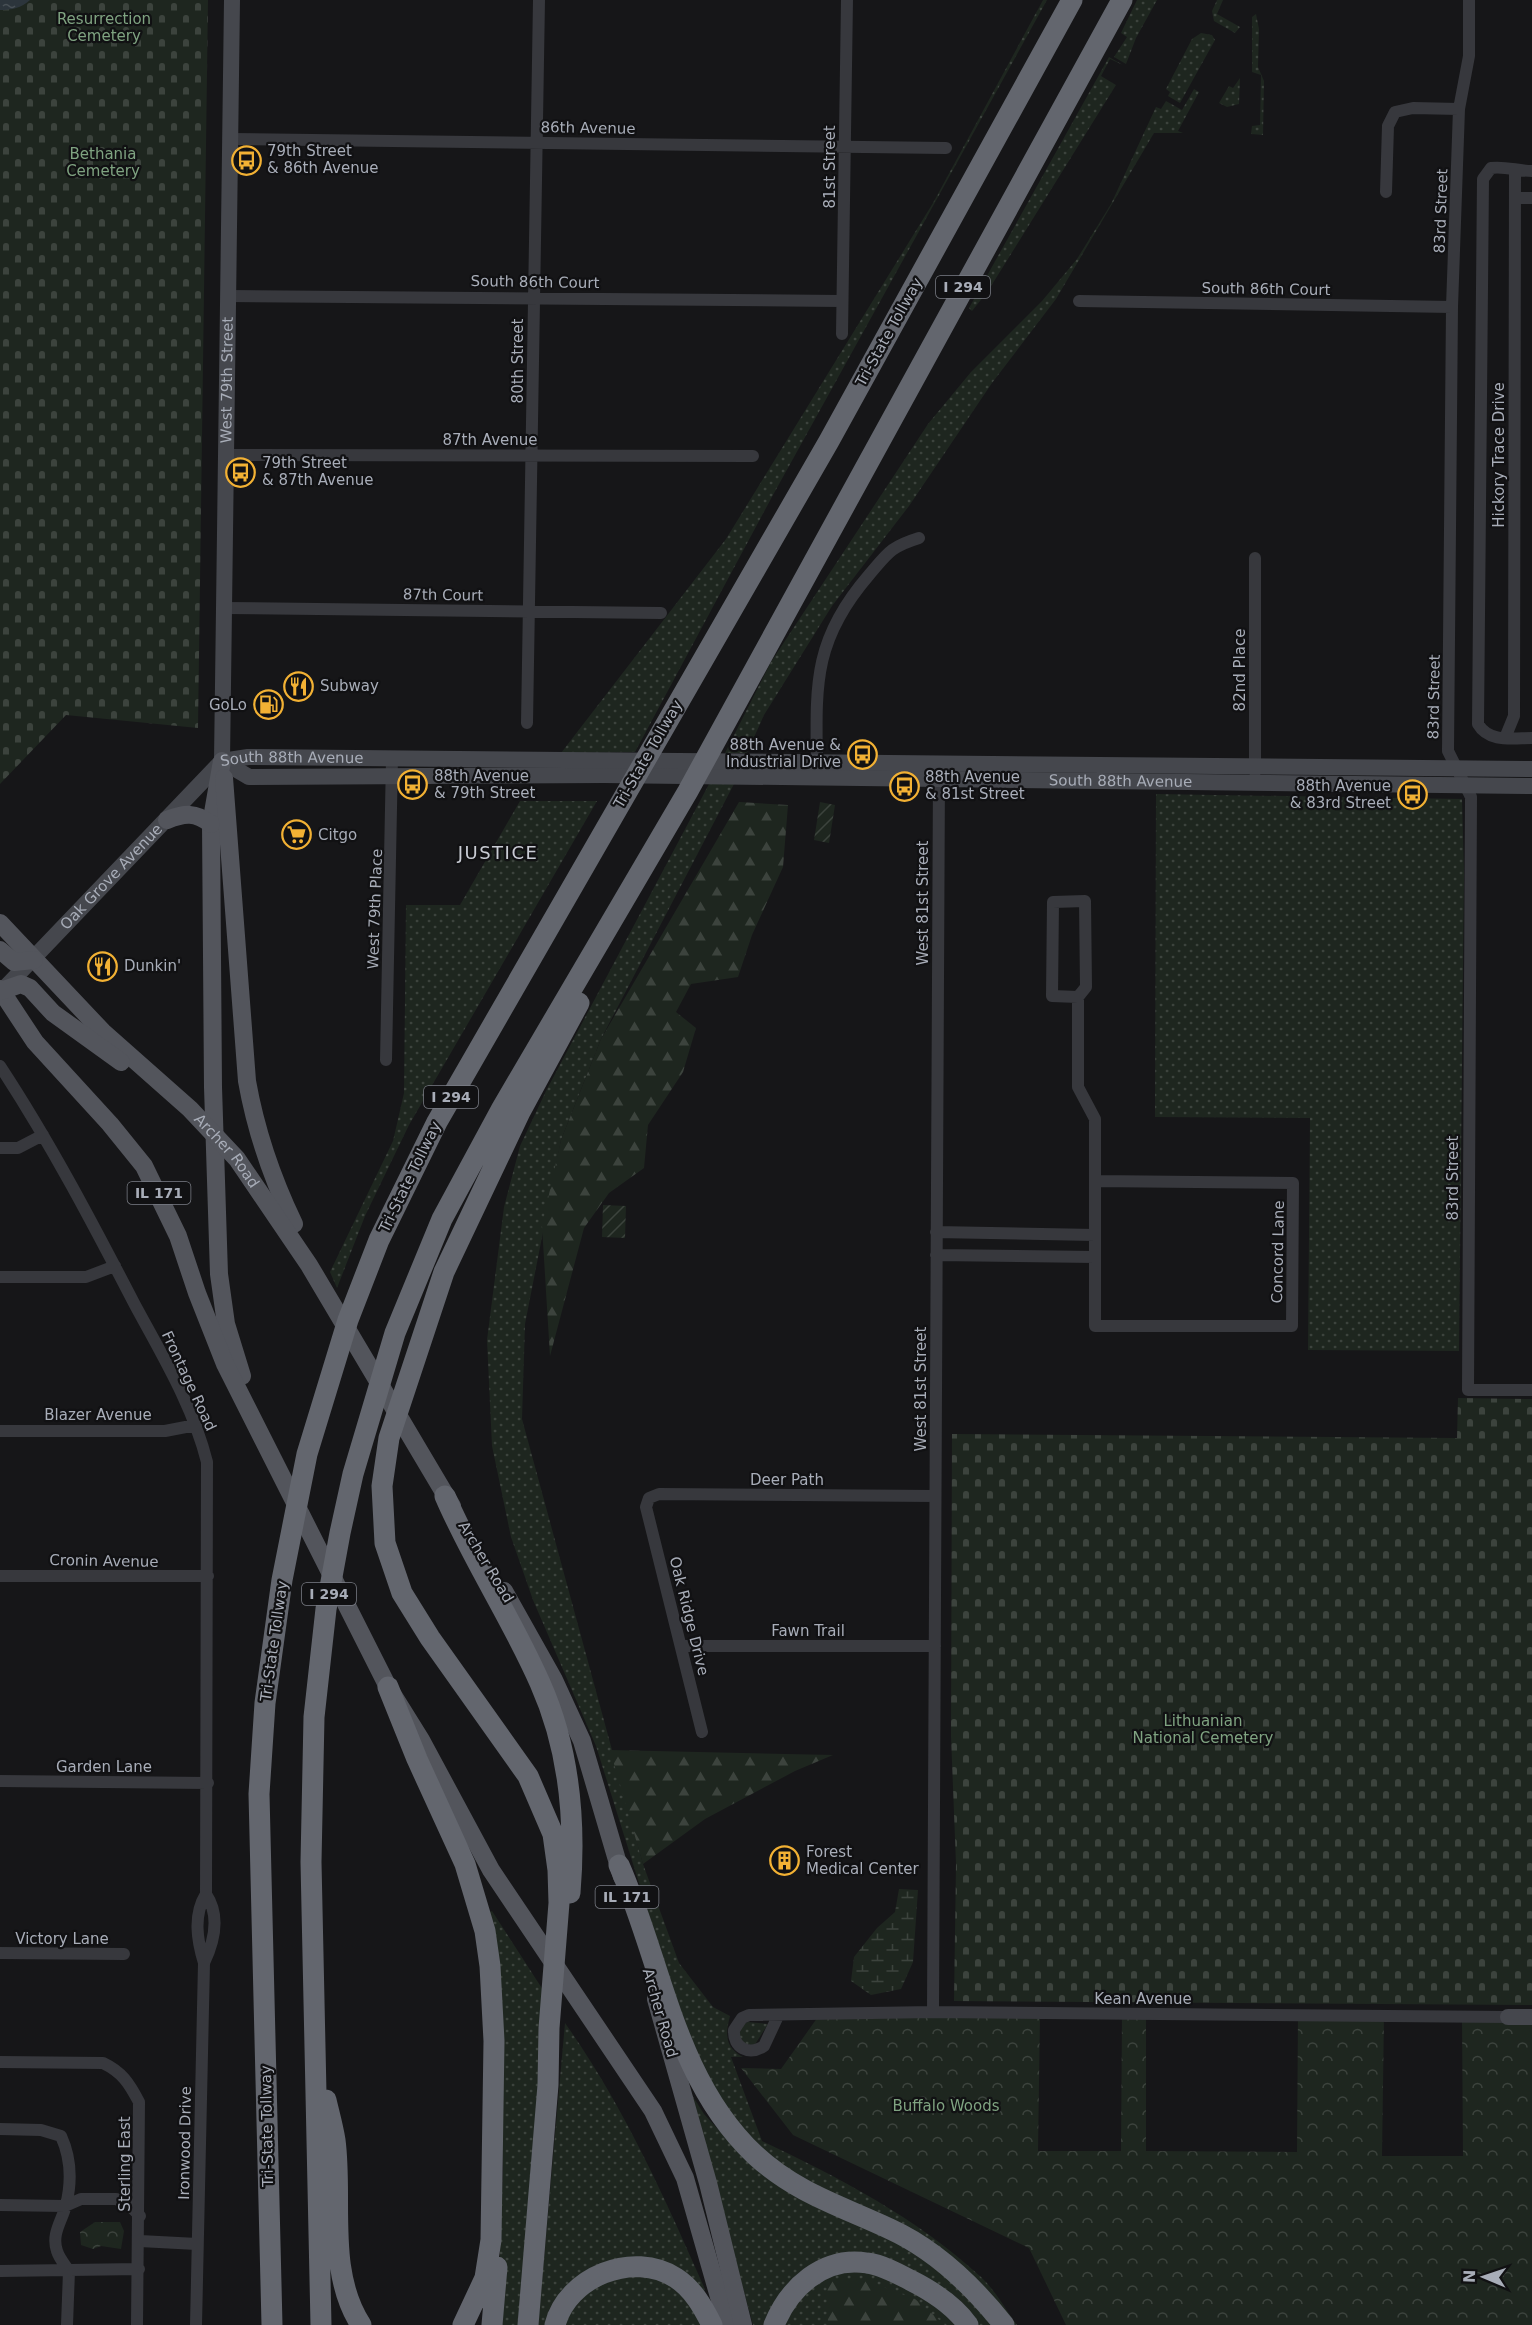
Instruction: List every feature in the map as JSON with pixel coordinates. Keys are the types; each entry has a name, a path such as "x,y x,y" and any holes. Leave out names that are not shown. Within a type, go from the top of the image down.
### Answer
{"highway":[{"name":"Tri-State Tollway","path":"272,2325 259,1794 265,1703 282,1580 307,1454 348,1320 379,1240 437,1122 829,441 1072,0"},
{"name":"I 294","path":"321,2325 310,1805 314,1717 326,1609 353,1474 395,1333 442,1219 502,1108 688,791 1122,0"},
{"path":"528,2325 548,2085 549,2028 559,1903 558,1870 553,1834 528,1776 430,1638 402,1593 385,1544 382,1486 389,1438 444,1272 520,1112 586,990 608,924"},
{"path":"445,1496 465,1543 541,1684 552,1714 570,1789 573,1864 560,2026 548,2085"},
{"path":"388,1687 417,1759 465,1864 478,1901 490,1966 498,2184 497,2266 492,2325"},
{"path":"620,1865 634,1897 688,2059 703,2090 736,2135 763,2162 817,2199 892,2229 943,2262 973,2286 1004,2325"},
{"path":"315,2052 335,2140 342,2265 351,2310 361,2325"},
{"path":"463,2325 485,2278 491,2241 494,2074"},
{"path":"774,2325 783,2306 799,2284 819,2271 848,2262 867,2263 891,2270 934,2292 968,2325"},
{"path":"555,2325 570,2296 596,2276 616,2269 646,2268 669,2274 685,2285 705,2310 712,2325"}],"main road":[{"path":"222,761 211,824 213,1087 219,1283 226,1324 238,1367 277,1464 388,1687 421,1740 491,1870 653,2111 670,2144 697,2215 727,2325"},
{"path":"222,761 249,1091 266,1161 309,1265"},
{"path":"167,820 183,814 194,814 211,824"},
{"name":"Archer Road","path":"0,923 103,1032 163,1088 190,1109 237,1159 309,1265 445,1496 497,1578 566,1705 582,1741 620,1865 705,2172 743,2325"},
{"path":"0,950 14,962 34,960"},
{"path":"0,991 21,984 30,988 53,1013 133,1071 163,1088"},
{"name":"IL 171","path":"0,991 35,1042 63,1076 110,1124 144,1166 178,1236 214,1339 261,1428"}],"street":[{"name":"West 79th Street","path":"222,761 232,0"},
{"name":"80th Street","path":"527,723 539,0"},
{"name":"81st Street","path":"842,334 847,0"},
{"name":"83rd Street","path":"1469,0 1468,56 1459,109 1452,307 1448,751 1466,785 1472,806 1468,1390 1532,1390"},
{"path":"1386,192 1388,126 1395,112 1413,108 1459,109"},
{"name":"86th Avenue","path":"230,139 946,148"},
{"path":"1532,171 1515,171 1502,166 1491,168 1483,179 1478,724 1483,734 1505,738 1532,738"},
{"name":"Hickory Trace Drive","path":"1505,738 1514,716 1515,171"},
{"path":"1515,198 1532,198"},
{"name":"South 86th Court","path":"228,296 841,301"},
{"name":"South 86th Court","path":"1079,301 1452,307"},
{"name":"87th Avenue","path":"226,454 753,456"},
{"path":"817,771 817,693 822,655 837,617 895,545 919,538"},
{"name":"82nd Place","path":"1255,558 1255,775"},
{"name":"87th Court","path":"224,608 661,613"},
{"name":"South 88th Avenue","path":"222,761 248,757 613,760 739,770"},
{"name":"West 79th Place","path":"386,1060 392,758"},
{"name":"South 88th Avenue","path":"222,761 249,777 393,778 604,775 739,770 1255,775 1532,786"},
{"name":"Oak Grove Avenue","path":"0,991 34,960 222,761"},
{"name":"South 88th Avenue","path":"1255,775 1457,769 1532,770"},
{"name":"West 81st Street","path":"933,2012 939,772"},
{"name":"Concord Lane","path":"1078,997 1052,996 1053,902 1085,901 1086,987 1078,997 1078,1087 1095,1119 1095,1181 1095,1326 1292,1326 1293,1183 1095,1181"},
{"name":"Frontage Road","path":"0,1066 44,1135 115,1266 196,1425 207,1462 208,1783"},
{"path":"0,1148 18,1148 44,1135"},
{"path":"936,1232 1095,1234"},
{"path":"936,1256 1095,1257"},
{"path":"0,1277 86,1277 115,1266"},
{"name":"Blazer Avenue","path":"0,1431 165,1431 196,1425"},
{"name":"Deer Path","path":"646,1507 649,1498 658,1494 935,1496"},
{"name":"Oak Ridge Drive","path":"646,1507 702,1732"},
{"name":"Cronin Avenue","path":"0,1575 208,1576"},
{"name":"Fawn Trail","path":"681,1646 935,1646"},
{"name":"Garden Lane","path":"0,1781 208,1783"},
{"name":"Ironwood Drive","path":"196,2325 204,1962 198,1943 198,1906 206,1894 208,1783"},
{"name":"Victory Lane","path":"0,1953 124,1954"},
{"name":"Kean Avenue","path":"778,2016 933,2012 1508,2017"},
{"path":"1508,2017 1532,2017"},
{"name":"Sterling East","path":"0,2062 102,2062 128,2079 140,2102 140,2241"},
{"path":"0,2129 41,2130 61,2136 69,2154 70,2183 65,2206 55,2231 56,2250 69,2271 67,2325"},
{"path":"0,2205 65,2206 81,2199 116,2199 127,2203 140,2216"},
{"path":"137,2325 140,2241 197,2244"},
{"path":"0,2271 139,2269"}],"green space":[{"name":"Bethania Cemetery","path":"0,0 208,0 198,728 66,715 0,784"},
{"path":"1043,0 1047,0 773,495 635,752 561,753 726,539 933,203"},
{"path":"1137,0 1157,0 1136,38 1126,64 1114,57 1127,37 1121,33"},
{"path":"1217,0 1223,0 1217,14 1240,27 1235,33 1214,21 1212,11"},
{"path":"1256,14 1259,29 1258,67 1264,81 1263,135 1251,134 1252,126 1260,125 1261,75 1252,72 1252,17"},
{"path":"1201,33 1212,35 1215,40 1180,103 1168,96 1170,92 1166,89 1192,39"},
{"path":"1109,57 1123,65 1110,59 1101,76 1116,85 988,291 972,311 969,308"},
{"path":"1240,78 1239,104 1227,107 1219,103 1229,86 1233,88"},
{"path":"1194,89 1199,92 1178,131 1183,133 1154,133 1056,299 992,383 909,506 832,606 764,715 747,753 725,753 771,662 928,424 971,372 1042,301 1077,259 1111,204 1156,107 1161,109 1166,101 1182,110"},
{"path":"709,784 734,784 601,1039 561,1140 525,1324 522,1419 643,1864 679,1963 713,2007 730,2016 727,2029 728,2040 733,2049 743,2057 731,2057 762,2141 849,2185 931,2236 986,2282 1017,2325 1011,2325 991,2300 797,2181 728,2119 682,2020 596,1746 533,1600 511,1537 492,1446 487,1340 504,1207 520,1146 546,1091"},
{"path":"1156,794 1462,799 1464,873 1459,1351 1308,1350 1310,1118 1155,1117"},
{"path":"520,801 597,801 409,1125 365,1216 337,1288 330,1272 393,1141 404,1093 406,905 460,905"},
{"path":"739,802 788,805 783,867 752,935 738,977 691,984 676,1012 696,1028 683,1072 648,1125 644,1168 609,1193 584,1228 550,1356 542,1226 561,1140 601,1039"},
{"path":"820,802 835,805 829,843 814,840"},
{"path":"603,1205 626,1206 625,1238 602,1237"},
{"name":"Lithuanian National Cemetery","path":"1458,1398 1532,1399 1532,2005 954,2001 956,1864 951,1736 952,1434 1457,1438"},
{"path":"610,1750 833,1755 795,1771 705,1819 643,1864"},
{"path":"899,1889 918,1890 913,1962 901,1989 871,1995 851,1981 854,1957 877,1928 895,1912"},
{"path":"492,1911 545,1993 522,2325 497,2325 503,2167 501,2094 487,1913"},
{"name":"Buffalo Woods","path":"820,2014 1040,2015 1038,2151 1121,2151 1122,2015 1146,2015 1146,2151 1297,2152 1298,2015 1384,2016 1382,2156 1463,2156 1462,2016 1532,2014 1532,2325 1066,2325 1029,2248 793,2135 741,2068 781,2069"},
{"path":"748,2022 768,2024 754,2046 740,2043 739,2033 743,2024"},
{"path":"565,2023 606,2086 641,2152 704,2287 706,2301 613,2261 547,2325 538,2325"},
{"path":"690,2092 704,2114 738,2151 932,2260 999,2325 978,2325 956,2301 839,2260 768,2325 753,2325"},
{"path":"95,2222 120,2222 124,2231 121,2249 101,2246 93,2249 81,2245 80,2232"},
{"path":"865,2270 905,2282 963,2325 781,2325 798,2296 834,2273"},
{"path":"644,2274 674,2285 704,2325 562,2325 568,2311 603,2279"},
{"path":"865,2280 915,2299 945,2325 828,2325 827,2281"}],"water":[{"path":"0,0 30,0 16,8 0,10"}],"place":[{"name":"79th Street & 86th Avenue","path":"246,160"},
{"name":"79th Street & 87th Avenue","path":"241,472"},
{"name":"Subway","path":"299,686"},
{"name":"GoLo","path":"268,705"},
{"name":"88th Avenue & Industrial Drive","path":"862,754"},
{"name":"88th Avenue & 79th Street","path":"413,785"},
{"name":"88th Avenue & 81st Street","path":"904,786"},
{"name":"88th Avenue & 83rd Street","path":"1412,795"},
{"name":"Citgo","path":"297,835"},
{"name":"Dunkin'","path":"103,966"},
{"name":"Forest Medical Center","path":"785,1861"}],"district":[{"name":"JUSTICE","path":"498,852"}],"park label":[{"name":"Resurrection Cemetery","path":"104,28"}]}
